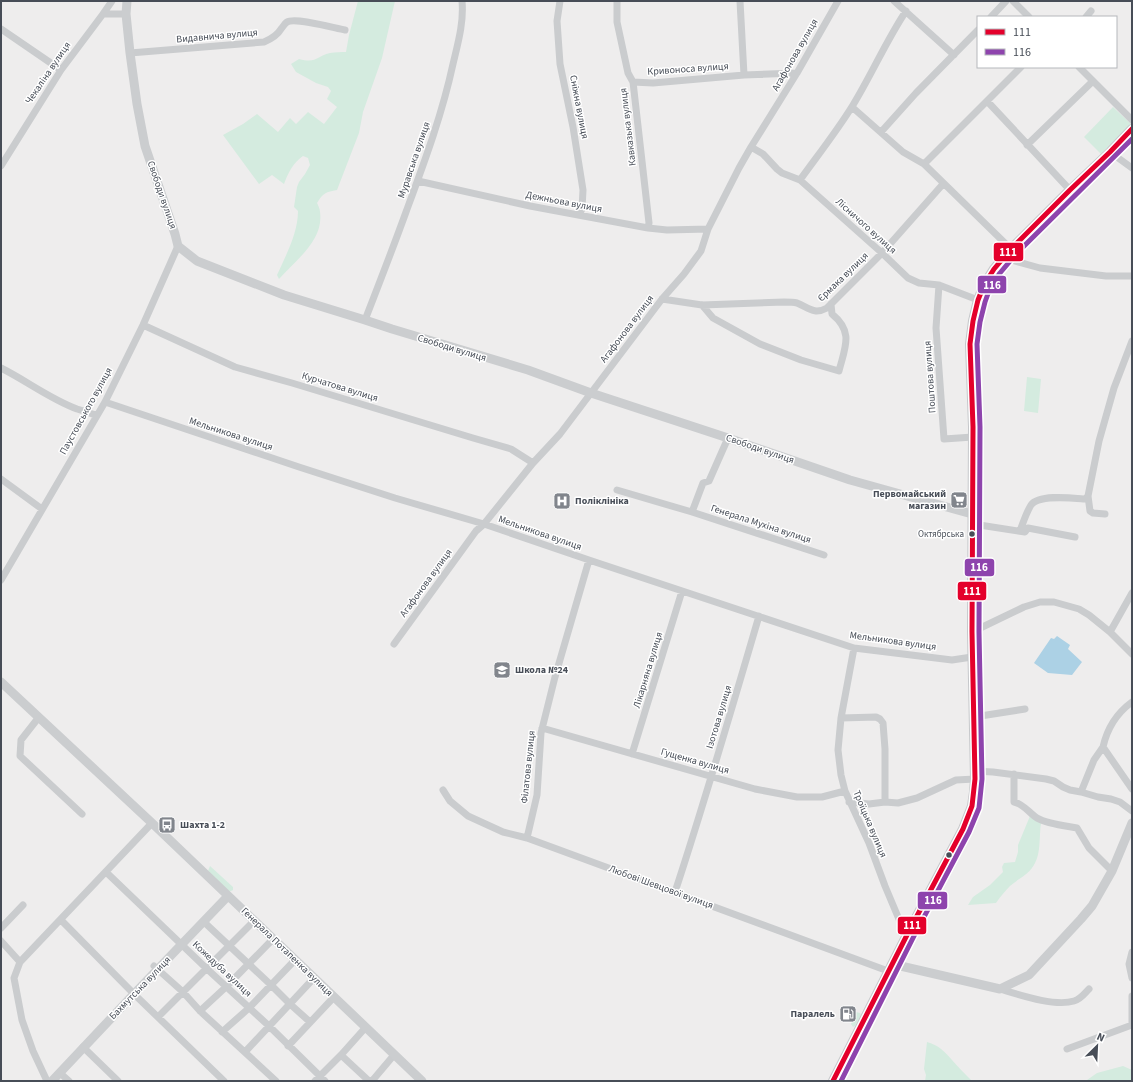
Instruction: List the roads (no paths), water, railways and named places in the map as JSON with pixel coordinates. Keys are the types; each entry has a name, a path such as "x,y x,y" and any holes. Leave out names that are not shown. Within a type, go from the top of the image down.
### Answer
{"main road":[{"path":"833,1081 890,967 962,829 972,806 975,775 972,657 973,524 970,344 973,320 978,300 984,285 994,269 1011,249 1132,129"}],"street":[{"name":"Чекаліна вулиця","path":"1,166 61,70 112,1"},
{"name":"Свободи вулиця","path":"126,1 130,53 137,104 145,146 178,246 197,262 284,295 528,370 850,480 972,514"},
{"name":"Муравська вулиця","path":"365,320 418,181 436,129 449,82 461,24 463,10 462,1"},
{"name":"Сніжна вулиця","path":"560,1 557,21 560,64 584,190 582,209 579,215"},
{"name":"Кавказька вулиця","path":"617,1 617,22 628,73 633,82 649,223 648,228"},
{"name":"Кривоноса вулиця","path":"740,1 744,75"},
{"name":"Агафонова вулиця","path":"394,644 476,531 484,524 532,463 560,434 701,250 708,229 750,147 797,73 838,1"},
{"path":"894,1 954,55"},
{"path":"992,16 1006,1"},
{"path":"1013,1 1028,16"},
{"path":"800,180 852,107 906,11"},
{"path":"103,14 126,14"},
{"name":"Видавнича вулиця","path":"130,53 264,42 278,34 288,21 298,21 345,30"},
{"path":"1,28 61,70"},
{"path":"881,132 916,93 977,31"},
{"path":"924,164 1020,68"},
{"path":"1080,68 1132,120"},
{"name":"Кривоноса вулиця","path":"633,82 653,83 744,75 797,73"},
{"path":"1027,144 1093,81"},
{"path":"987,101 1070,190"},
{"path":"852,107 903,152 924,164 1011,249"},
{"name":"Лісничого вулиця","path":"750,147 763,154 782,173 800,180 908,278 919,282 939,285 978,300"},
{"path":"1110,152 1132,168"},
{"name":"Дежньова вулиця","path":"418,181 524,205 648,228 667,230 708,229"},
{"name":"Єрмака вулиця","path":"662,299 702,305 784,302 796,303 810,310 822,311 831,304 882,253 944,184"},
{"name":"Паустовського вулиця","path":"1,580 105,402 143,325 178,246"},
{"path":"1004,258 1040,268 1106,276 1132,276"},
{"name":"Поштова вулиця","path":"939,285 936,328 944,439 972,437"},
{"path":"702,305 713,318 760,344 800,360 839,371 846,336 842,324 832,314 831,304"},
{"name":"Курчатова вулиця","path":"143,325 235,367 512,449 532,463"},
{"path":"1105,514 1090,512 1088,496 1099,441 1114,388 1132,341"},
{"path":"1,368 69,406 97,415"},
{"name":"Мельникова вулиця","path":"105,402 306,470 484,524 854,648 952,660 972,657"},
{"path":"692,512 703,483 709,481 728,438"},
{"path":"1,479 42,508"},
{"name":"Генерала Мухіна вулиця","path":"618,490 692,512 824,555"},
{"path":"1020,531 1031,505 1036,500 1057,498 1085,499 1088,496"},
{"path":"973,524 1025,532 1028,528 1075,537"},
{"name":"Філатова вулиця","path":"527,838 537,795 542,728 555,677 589,560"},
{"name":"Лікарняна вулиця","path":"632,754 682,591"},
{"path":"1110,632 1132,593"},
{"path":"972,632 1024,607 1040,602 1054,602 1079,609 1089,615 1110,632 1132,654"},
{"name":"Ізотова вулиця","path":"675,892 759,616"},
{"name":"Троїцька вулиця","path":"854,648 841,718 838,750 845,791 869,843 901,924 909,930"},
{"name":"Генерала Потапенка вулиця","path":"1,682 366,1027 418,1080"},
{"path":"1081,792 1094,760 1103,747 1106,735 1113,722 1132,702"},
{"path":"974,716 1025,709"},
{"path":"39,717 21,740 20,756 82,814"},
{"path":"841,718 876,717 883,723 885,749 885,802"},
{"name":"Гущенка вулиця","path":"542,728 755,789 797,797 822,797 845,791"},
{"path":"1103,747 1132,789"},
{"path":"1014,774 1014,802 1019,803 1038,819 1060,826 1077,828 1089,848 1112,871"},
{"path":"850,802 869,804 885,802 898,803 917,798 956,780 975,775 1014,774 1046,779 1054,781 1070,790 1098,797 1111,798 1120,802 1132,811"},
{"name":"Любові Шевцової вулиця","path":"443,790 450,802 468,816 503,832 527,838 675,892 890,967 1000,989 1046,1001 1063,1003 1082,997 1089,989"},
{"path":"1000,989 1029,975 1081,919 1095,901 1112,871 1132,823"},
{"path":"47,1081 33,1051 22,1020 14,978 20,962 152,824"},
{"name":"Кожедуба вулиця","path":"106,872 269,1026 319,1079"},
{"name":"Бахмутська вулиця","path":"52,1081 134,994 156,967 182,945 228,896"},
{"path":"1,928 23,905"},
{"path":"61,920 134,994 224,1081"},
{"path":"158,1016 254,921"},
{"path":"204,922 310,1022"},
{"path":"200,1011 273,939"},
{"path":"1,941 20,962"},
{"path":"1132,952 1129,964 1132,978"},
{"path":"222,1032 249,1008 295,960"},
{"path":"156,967 222,1032 276,1081"},
{"path":"245,1052 314,978"},
{"path":"1067,1049 1132,1025 1132,996"},
{"path":"288,1046 334,997"},
{"path":"319,1079 366,1027"},
{"path":"84,1047 118,1081"},
{"path":"341,1055 371,1081 394,1055"},
{"path":"60,1073 69,1081"}],"water":[{"path":"1057,636 1070,645 1068,649 1082,662 1072,675 1048,673 1034,663 1051,638 1054,639"}],"place":[{"name":"Первомайський магазин","path":"959,500"},
{"name":"Поліклініка","path":"562,501"},
{"name":"Октябрська","path":"972,534"},
{"name":"Школа №24","path":"502,670"},
{"name":"Шахта 1-2","path":"167,825"},
{"name":"Паралель","path":"848,1014"}]}
